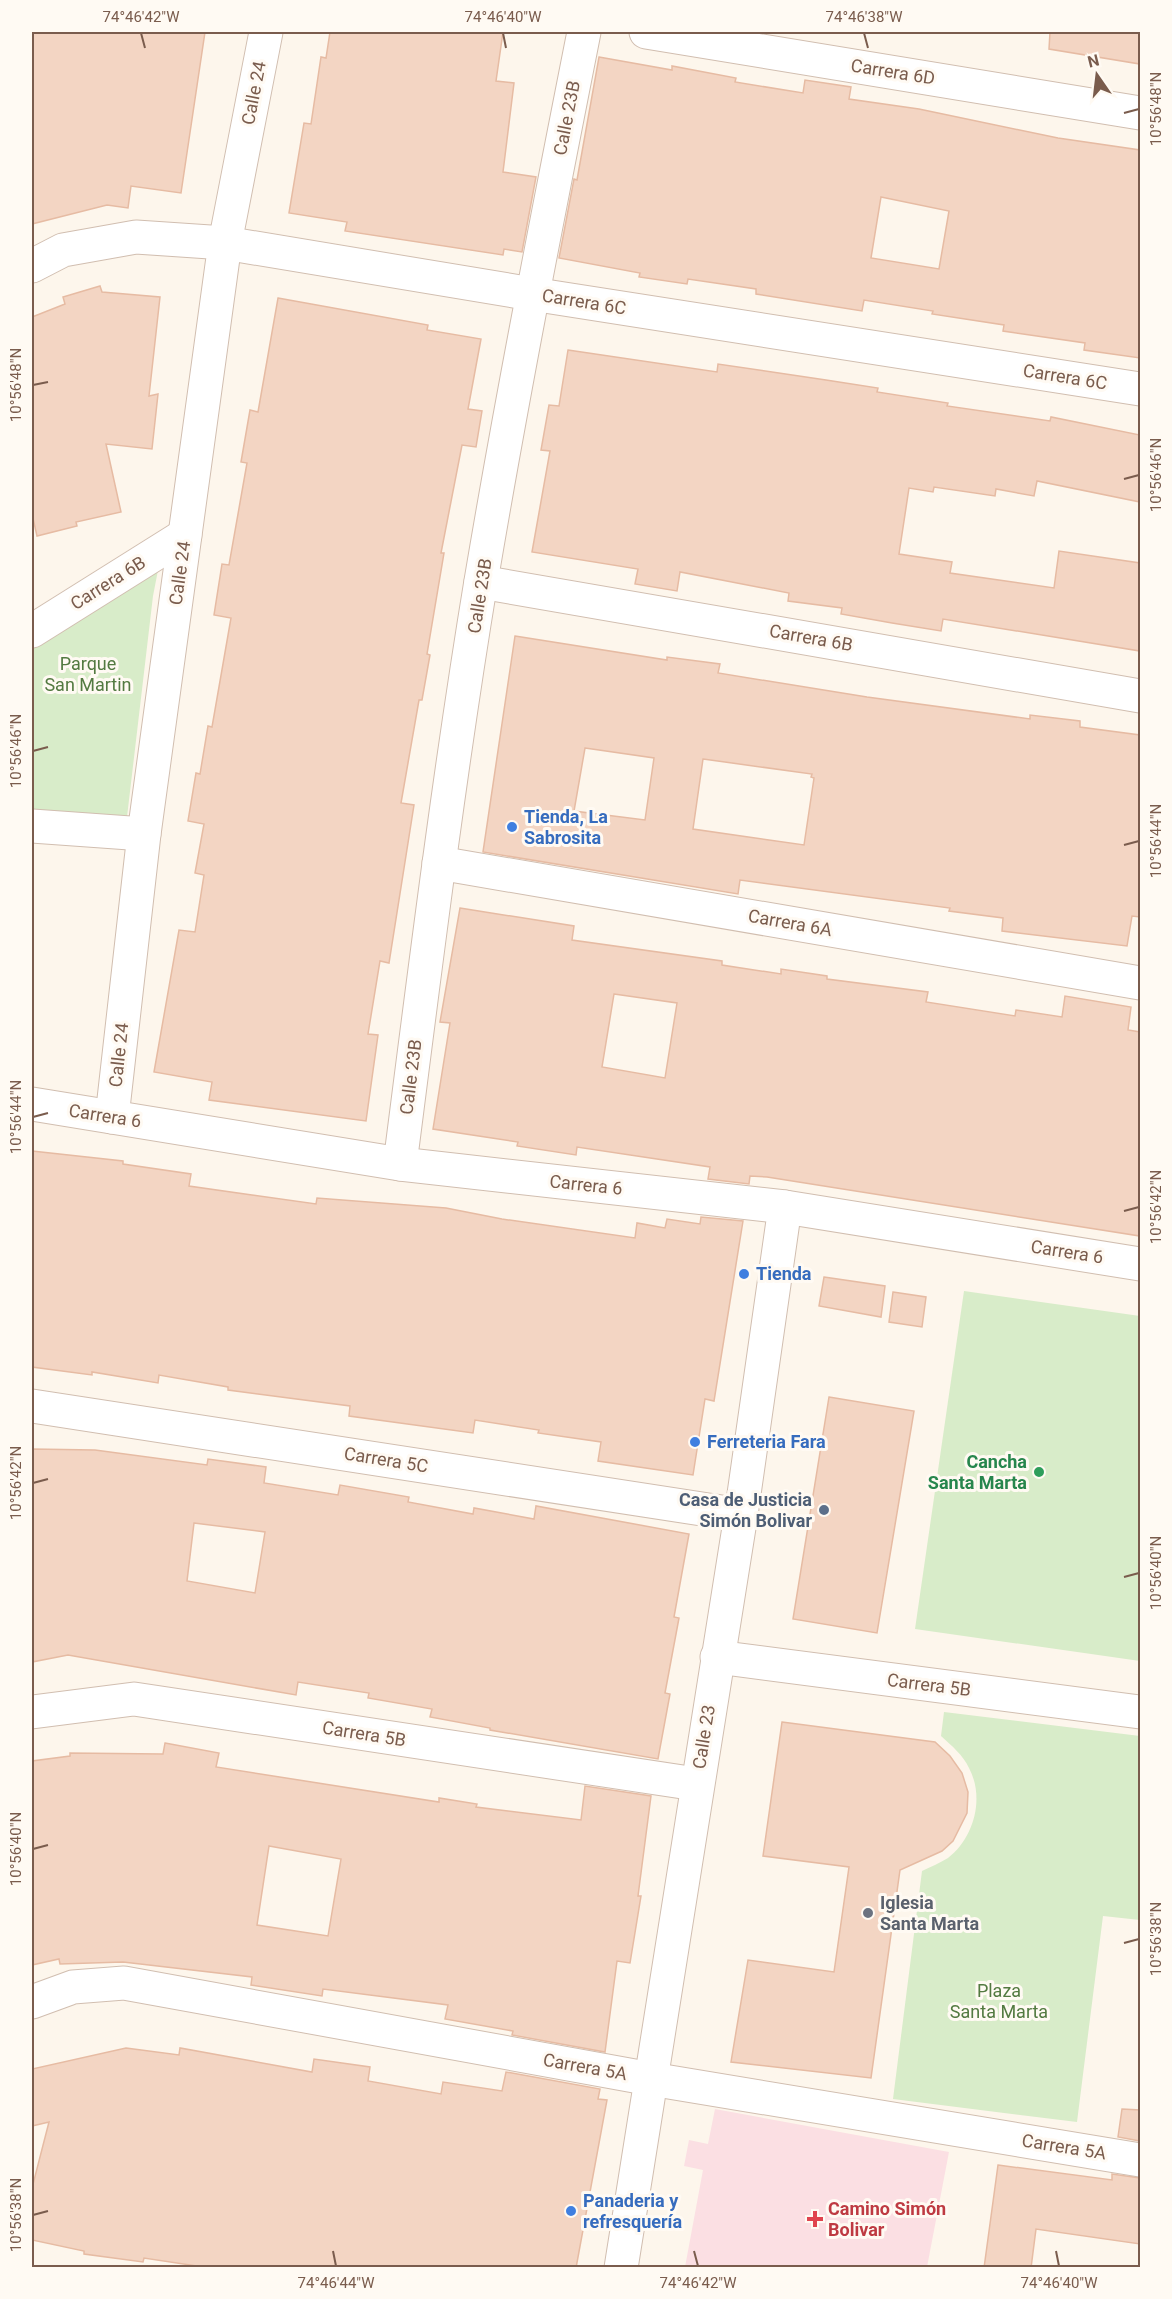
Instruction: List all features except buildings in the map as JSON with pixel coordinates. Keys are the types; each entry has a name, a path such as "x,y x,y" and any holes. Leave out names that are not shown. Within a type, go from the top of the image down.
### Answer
{"street":[{"name":"Calle 24","path":"112,1117 144,834 225,243 266,32"},
{"name":"Calle 23B","path":"400,1164 439,863 481,582 532,294 584,32"},
{"name":"Carrera 6D","path":"646,32 1140,113"},
{"name":"Carrera 6C","path":"32,266 63,250 136,237 225,243 532,294 1140,389"},
{"name":"Carrera 6B","path":"32,631 185,535"},
{"name":"Carrera 6B","path":"481,582 1140,696"},
{"path":"32,826 144,834"},
{"name":"Carrera 6A","path":"439,863 1140,983"},
{"name":"Carrera 6","path":"32,1104 400,1164 785,1207 1140,1264"},
{"name":"Calle 23","path":"621,2268 696,1784 741,1515 785,1207"},
{"name":"Carrera 5C","path":"32,1406 741,1515"},
{"name":"Carrera 5B","path":"717,1657 1140,1713"},
{"name":"Carrera 5B","path":"32,1712 134,1699 696,1784"},
{"name":"Carrera 5A","path":"32,2002 73,1987 124,1983 651,2079 1140,2160"}],"shaded area":[{"name":"Camino Simón Bolivar","path":"715,2109 949,2152 927,2267 685,2267 703,2170 684,2166 689,2140 708,2144"}],"green space":[{"name":"Parque San Martin","path":"159,565 153,596 127,817 32,816 32,645"},
{"name":"Cancha Santa Marta","path":"964,1291 1140,1316 1140,1661 915,1629"},
{"name":"Plaza Santa Marta","path":"944,1712 1140,1736 1140,1920 1103,1916 1077,2122 893,2099 922,1871 948,1858 957,1850 970,1829 976,1804 974,1780 967,1763 941,1736"}],"place":[{"name":"Tienda, La Sabrosita","path":"512,827"},
{"name":"Tienda","path":"744,1274"},
{"name":"Ferreteria Fara","path":"695,1442"},
{"name":"Cancha Santa Marta","path":"1039,1472"},
{"name":"Casa de Justicia Simón Bolivar","path":"824,1510"},
{"name":"Iglesia Santa Marta","path":"868,1913"},
{"name":"Panaderia y refresquería","path":"571,2211"},
{"name":"Camino Simón Bolivar","path":"815,2219"}]}
